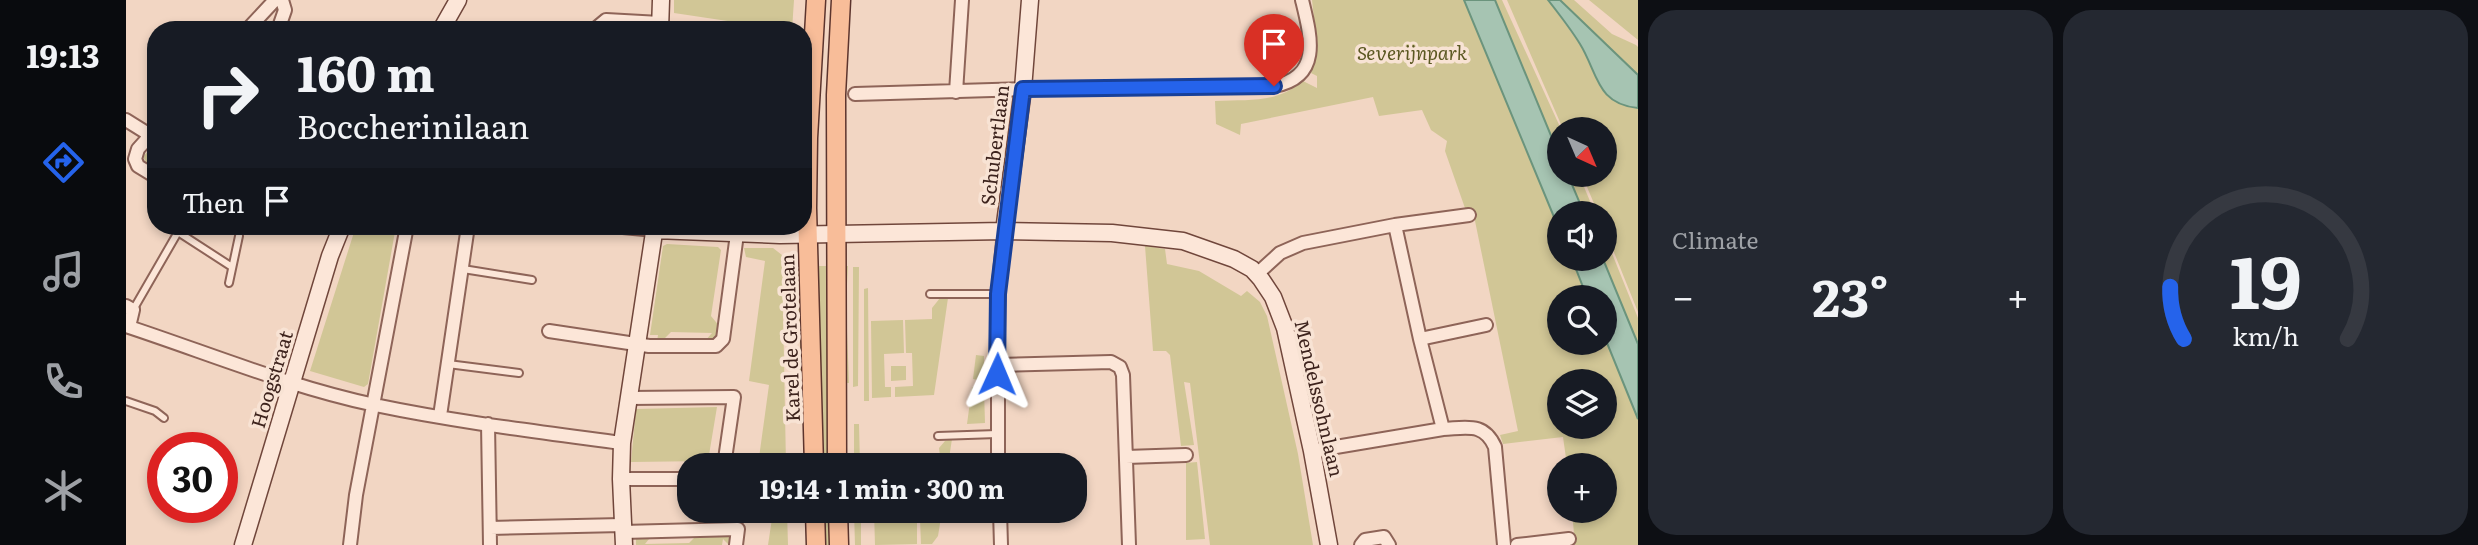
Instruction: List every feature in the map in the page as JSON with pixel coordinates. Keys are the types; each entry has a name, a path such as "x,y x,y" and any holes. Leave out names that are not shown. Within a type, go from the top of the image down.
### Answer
{"main road":[{"name":"Karel de Grotelaan","path":"812,69 816,0"},
{"path":"836,453 836,95 841,0"},
{"name":"Karel de Grotelaan","path":"807,235 814,453"},
{"path":"815,523 816,545"},
{"path":"838,523 839,545"}],"street":[{"path":"255,21 275,0"},
{"path":"281,21 285,9 282,0"},
{"path":"451,21 458,0"},
{"path":"661,0 661,21"},
{"path":"956,92 962,0"},
{"name":"Schubertlaan","path":"997,453 998,294 1023,89 1030,0"},
{"path":"855,94 1274,86 1290,83 1301,75 1309,63 1307,24 1302,0"},
{"path":"126,120 147,129"},
{"path":"147,139 138,149 135,159 138,166 147,172"},
{"path":"1257,274 1280,253 1303,243 1395,225 1469,215"},
{"path":"1395,225 1443,429"},
{"name":"Mendelssohnlaan","path":"807,235 1004,231 1112,233 1183,241 1234,259 1257,274 1273,297 1285,328 1329,545"},
{"name":"Hoogstraat","path":"243,545 338,235"},
{"path":"350,545 356,495 405,235"},
{"path":"440,416 467,235"},
{"path":"623,534 622,443 654,235"},
{"path":"549,331 637,345 716,346 723,338 737,235"},
{"path":"129,308 127,326 292,382 374,405 622,443"},
{"path":"1420,339 1486,325"},
{"path":"997,365 1111,362 1120,367 1123,375 1129,545"},
{"path":"629,398 734,397 726,453"},
{"path":"488,424 490,545"},
{"path":"1312,451 1443,429 1477,428 1489,434 1495,447 1504,545"},
{"path":"1125,457 1186,455"},
{"path":"621,479 677,479"},
{"path":"1000,523 1001,545"},
{"path":"490,528 623,534 738,529 736,545"},
{"path":"1361,545 1365,540 1384,537 1389,545"},
{"path":"1517,545 1569,539"}],"lane":[{"path":"129,308 176,235"},
{"path":"183,235 232,267"},
{"path":"229,284 239,236"},
{"path":"463,270 532,280"},
{"path":"930,294 998,294"},
{"path":"448,364 519,373"},
{"path":"126,401 155,411 164,418"},
{"path":"938,436 996,434"}],"green space":[{"path":"674,0 794,0 793,21 728,21 674,13"},
{"name":"Severijnpark","path":"1312,0 1464,0 1547,201 1547,271 1577,271 1582,285 1547,285 1547,355 1612,355 1638,419 1638,545 1575,545 1573,523 1617,523 1617,453 1565,453 1563,439 1617,439 1617,369 1547,369 1547,439 1503,444 1500,435 1518,431 1474,216 1466,211 1445,151 1447,141 1431,130 1422,110 1379,116 1373,97 1241,124 1240,135 1216,124 1215,101 1272,97 1283,94 1303,81 1317,88 1317,76 1311,73 1317,47"},
{"path":"1495,0 1502,0 1556,117 1547,117 1547,126"},
{"path":"1507,0 1548,0 1581,46 1605,93 1629,107 1638,108 1638,312 1617,260 1617,201 1593,201 1587,187 1617,187 1617,117 1558,117"},
{"path":"1560,0 1574,0 1612,34 1636,45 1638,75"},
{"path":"1589,0 1638,0 1638,40"},
{"path":"1573,187 1584,187 1590,201 1579,201"},
{"path":"353,235 394,235 368,384 364,387 310,371"},
{"path":"663,246 718,247 721,250 711,316 720,327 719,336 714,340 705,341 712,333 671,332 660,343 657,342 658,335 650,335"},
{"path":"1145,246 1165,249 1167,264 1199,271 1241,296 1247,291 1260,302 1267,316 1298,454 1313,545 1210,545 1190,383 1184,382 1194,445 1181,446 1170,355 1166,351 1153,351"},
{"path":"744,248 773,248 782,255 786,453 760,453 769,385 749,381 765,261 746,257"},
{"path":"802,266 805,346 799,388 800,346 795,267"},
{"path":"814,266 830,266 831,453 821,453"},
{"path":"842,266 848,266 846,305 849,383 842,359"},
{"path":"1617,266 1638,318 1638,344 1617,293 1617,285 1614,285 1608,271 1617,271"},
{"path":"853,267 859,267 858,386 853,387"},
{"path":"868,288 869,401 864,401 864,289"},
{"path":"940,298 948,298 934,395 895,397 895,387 913,386 912,353 906,353 905,320 932,319 932,308"},
{"path":"903,320 904,353 884,354 885,387 891,387 891,397 872,398 871,321"},
{"path":"976,355 984,356 984,381 973,379"},
{"path":"891,366 906,366 906,380 891,381"},
{"path":"972,387 984,389 985,423 967,424"},
{"path":"717,407 709,453 677,453 677,461 631,462 636,409"},
{"path":"854,424 859,424 860,453 854,453"},
{"path":"952,439 950,453 940,453 939,448 945,441"},
{"path":"1197,462 1205,539 1186,540 1186,463"},
{"path":"771,523 787,523 788,545 768,545"},
{"path":"822,523 832,523 833,545 822,545"},
{"path":"854,523 861,523 861,545 855,545"},
{"path":"874,523 917,523 917,544 875,545"},
{"path":"920,523 940,523 938,536 932,544 921,544"},
{"path":"699,533 728,535 733,545 723,539 722,545 636,545 636,536 653,534 645,544 689,543"}],"shaded area":[{"path":"1464,0 1495,0 1547,126 1547,187 1573,187 1579,201 1547,201"},
{"path":"1548,0 1560,0 1638,75 1638,108 1624,105 1606,94 1580,44"},
{"path":"1577,271 1608,271 1614,285 1582,285"},
{"path":"1617,293 1638,344 1638,419 1612,355 1617,355"}],"route":[{"path":"997,374 998,294 1023,89 1274,86"}]}
